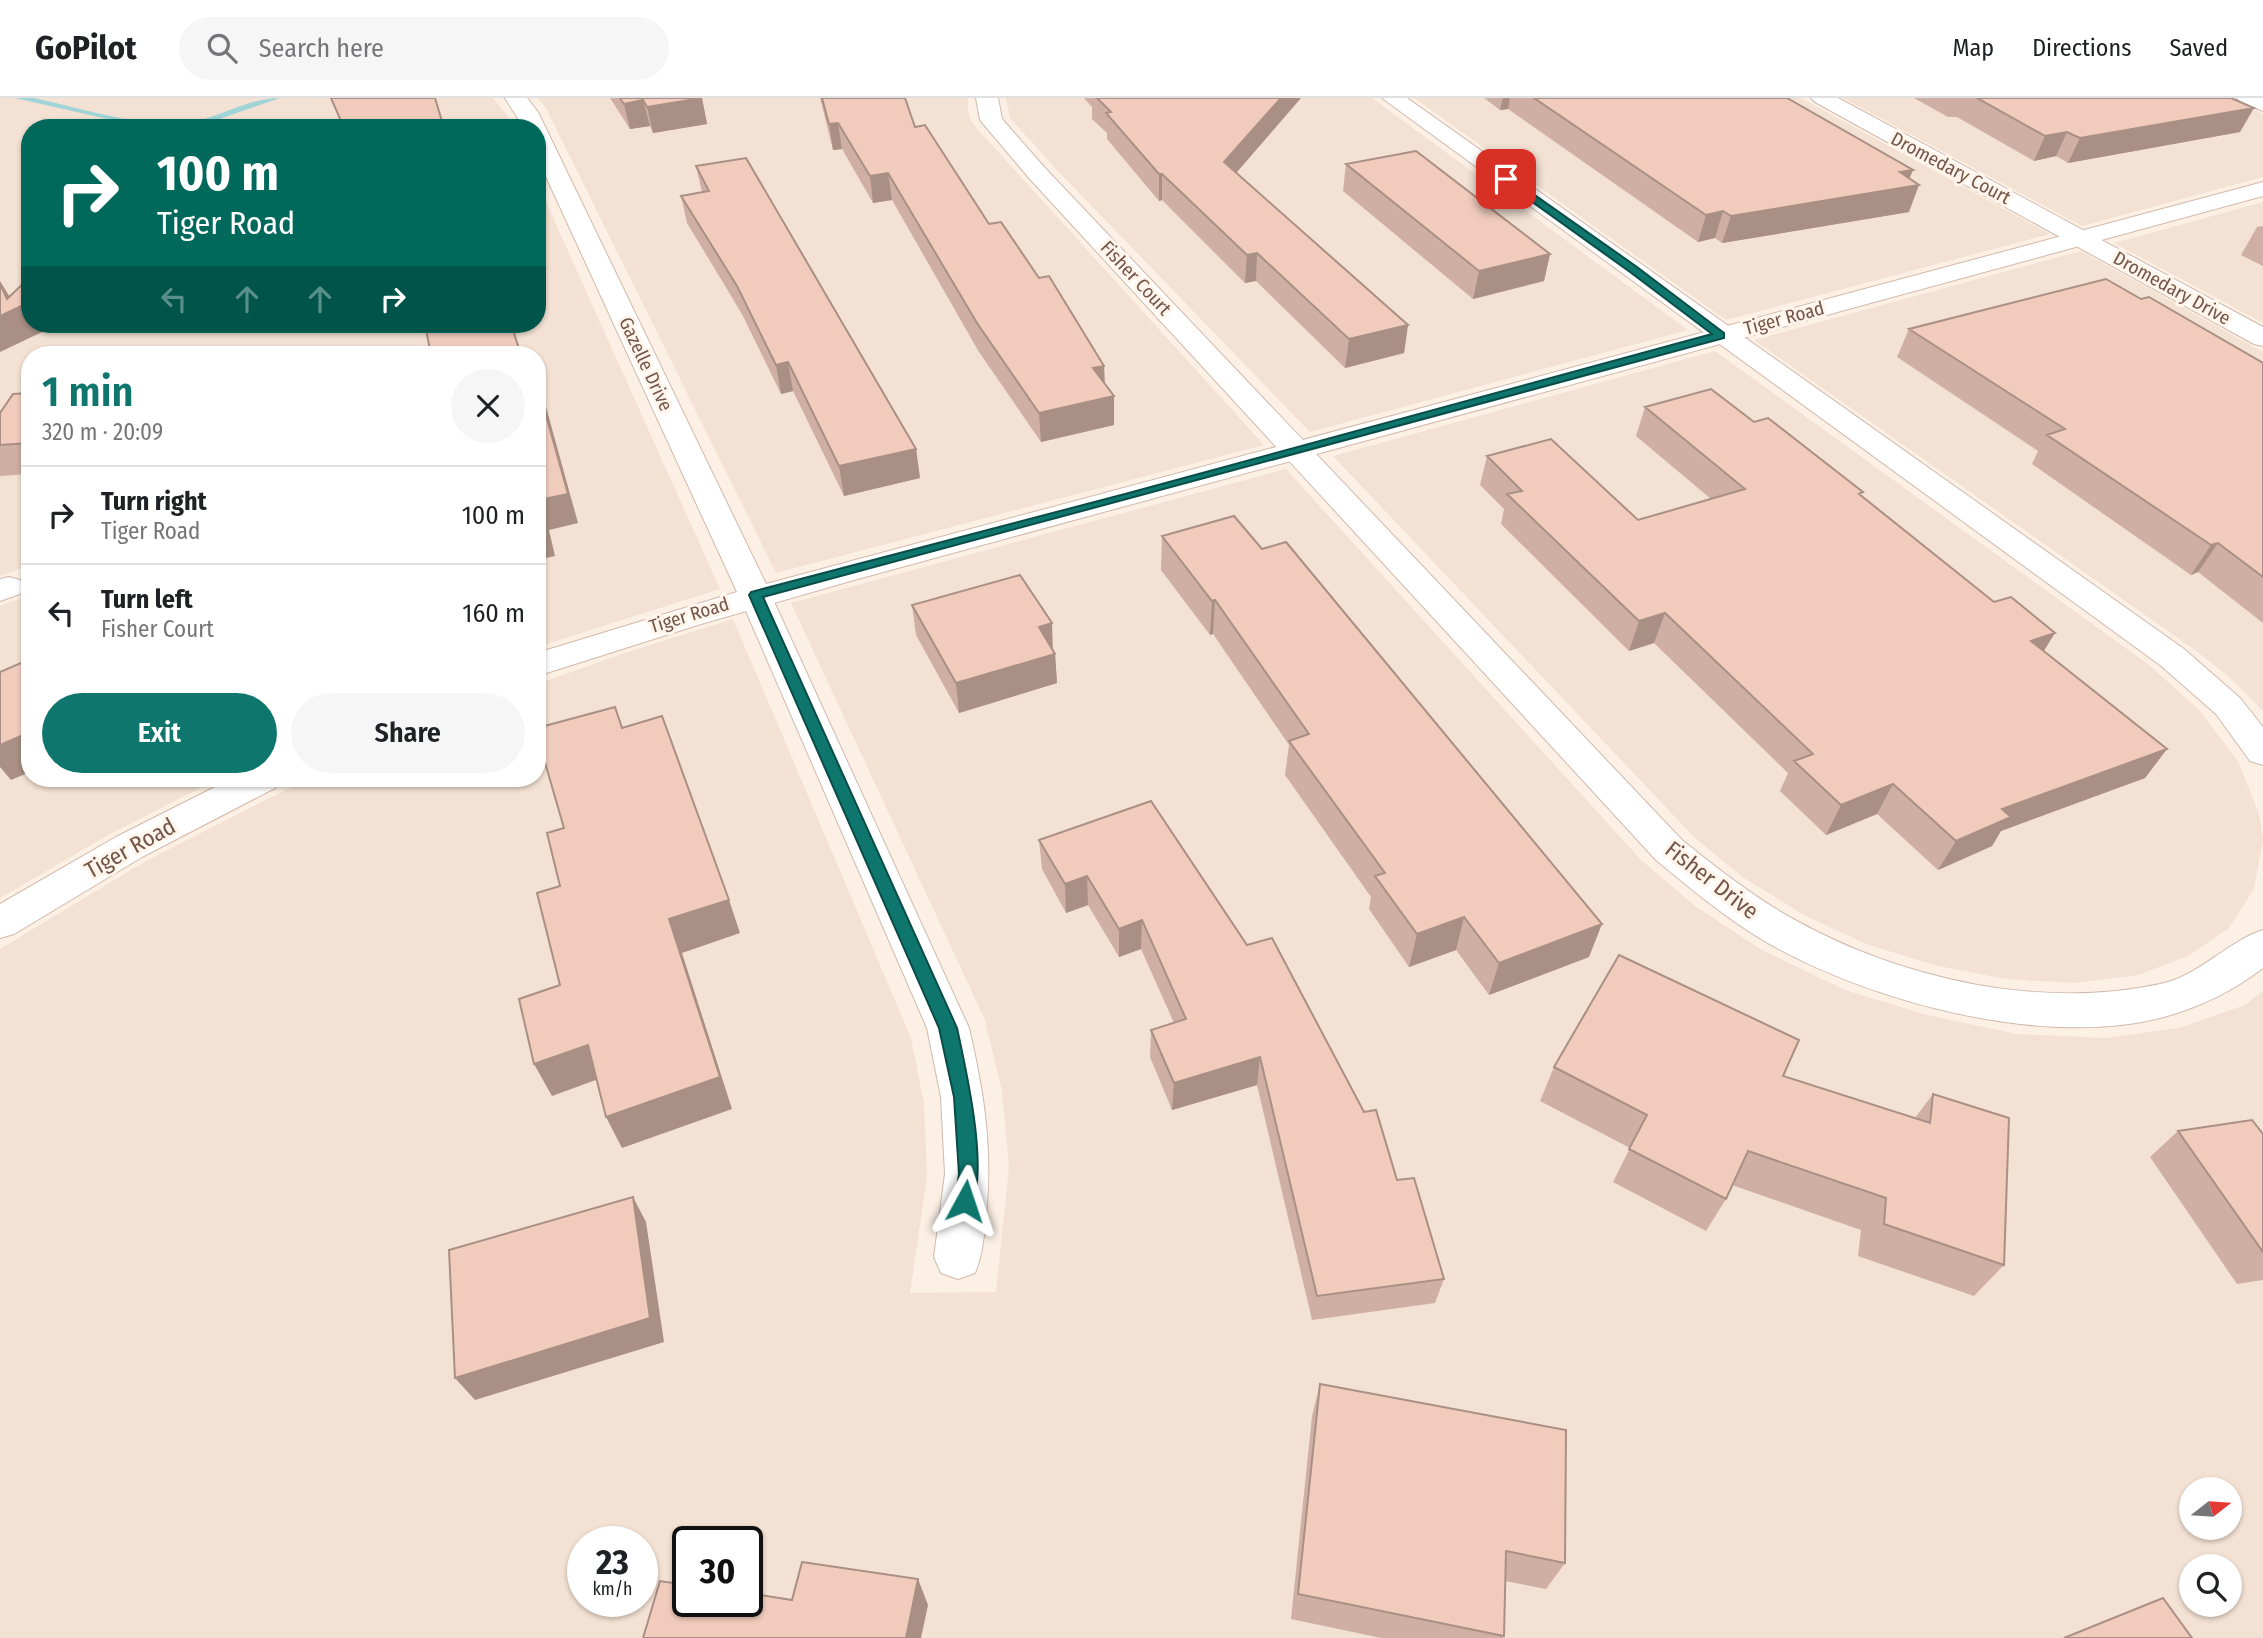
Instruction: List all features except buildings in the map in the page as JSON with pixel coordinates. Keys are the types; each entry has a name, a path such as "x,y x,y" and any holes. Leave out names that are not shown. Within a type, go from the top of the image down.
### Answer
{"street":[{"path":"516,98 530,119"},
{"name":"Fisher Court","path":"987,98 991,120 1037,173 1298,450"},
{"path":"1393,98 2172,657 2228,706 2263,752"},
{"name":"Dromedary Court","path":"1822,98 2081,238"},
{"path":"2248,98 2263,105"},
{"name":"Gazelle Drive","path":"546,152 755,595 948,1028 963,1097 968,1174 958,1257"},
{"name":"Tiger Road","path":"546,662 755,595 2263,189"},
{"name":"Dromedary Drive","path":"2081,238 2263,338"},
{"name":"Fisher Drive","path":"1298,450 1669,850 1721,893 1783,932 1854,966 1929,990 2010,1006 2088,1010 2160,1001 2219,979 2263,946"},
{"name":"Tiger Road","path":"0,923 129,847 246,787"}],"shaded area":[{"path":"0,98 493,98 509,119 21,119 21,333 546,333 546,202 720,589 546,644 546,346 21,346 21,568 0,576"},
{"path":"538,98 968,98 972,123 1264,445 776,573 546,108"},
{"path":"1006,98 1372,98 1688,330 1310,432 1056,169 1010,118"},
{"path":"1414,98 1801,98 2050,234 1726,320"},
{"path":"1843,98 2227,98 2263,114 2263,177 2082,226"},
{"path":"2263,202 2263,323 2114,243"},
{"path":"2081,251 2263,352 2263,711 2228,676 2195,650 1754,340"},
{"path":"1715,351 2149,665 2199,710 2238,761 2259,814 2263,839 2254,889 2229,928 2188,956 2138,975 2075,983 2005,979 1934,965 1866,944 1802,914 1744,878 1696,839 1333,456"},
{"path":"1286,469 1641,860 1695,906 1762,950 1845,990 1927,1015 2017,1034 2106,1038 2179,1028 2245,1005 2263,991 2263,1638 0,1638 0,949 146,861 291,787 546,787 546,681 733,619 911,1038 924,1104 927,1177 910,1293 996,1292 1009,1167 1002,1091 985,1020 791,603"},
{"path":"21,598 21,787 202,787 110,834 0,898 0,606"}],"waterway":[{"path":"20,98 119,119"},
{"path":"210,119 275,98"}],"route":[{"path":"965,1201 968,1174 963,1097 948,1028 755,595 1130,497 1720,335 1506,179"}]}
